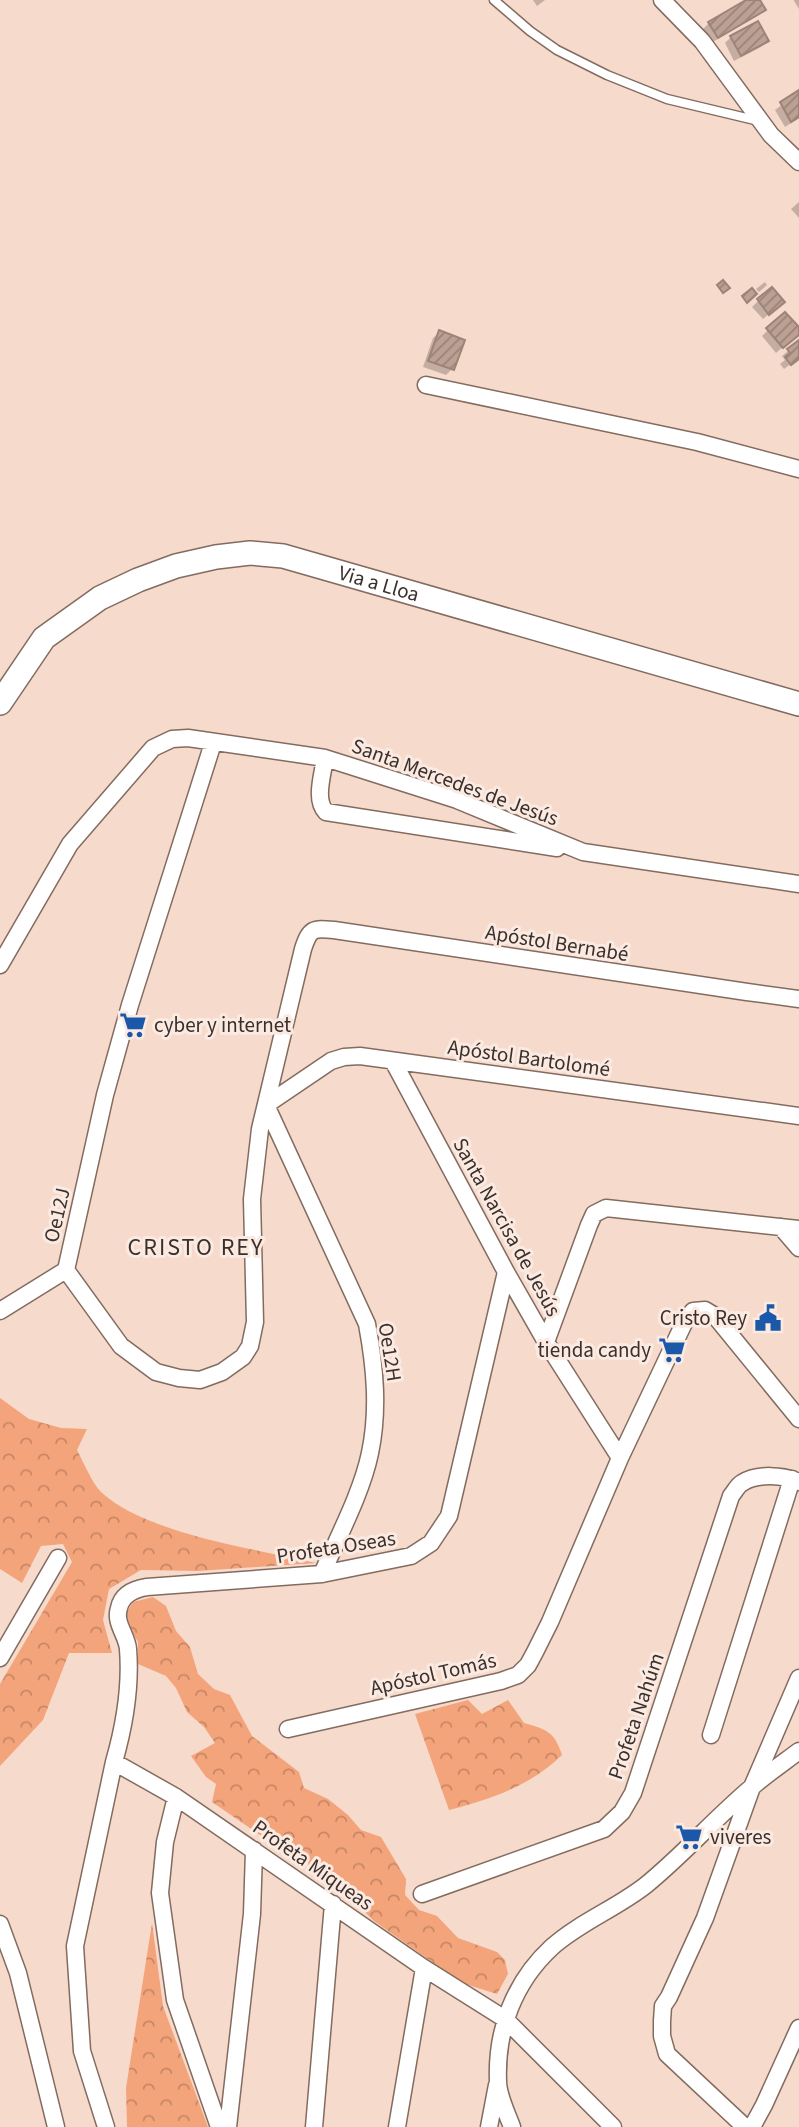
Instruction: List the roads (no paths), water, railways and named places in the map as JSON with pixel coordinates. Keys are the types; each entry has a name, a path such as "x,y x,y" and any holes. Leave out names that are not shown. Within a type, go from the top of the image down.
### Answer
{"street":[{"path":"662,0 702,41 771,135 799,162"},
{"path":"426,385 696,442 799,469"},
{"name":"Via a Lloa","path":"0,703 44,638 100,598 176,566 250,553 283,555 799,705"},
{"name":"Santa Mercedes de Jesús","path":"0,965 70,844 153,748 180,738 325,758 457,800 583,852 799,884"},
{"name":"Oe12J","path":"213,743 130,1005 106,1095 66,1270 121,1346 156,1372 200,1380 222,1372 243,1357 250,1346 255,1322 253,1199 260,1129 303,948 309,933"},
{"path":"325,758 320,799 326,812 583,852"},
{"name":"Apóstol Bernabé","path":"309,933 318,929 334,930 799,999"},
{"name":"Apóstol Bartolomé","path":"266,1105 331,1061 360,1056 799,1116"},
{"name":"Santa Narcisa de Jesús","path":"393,1061 546,1342 620,1458"},
{"name":"Oe12H","path":"266,1105 367,1324 373,1355 375,1422 370,1455 359,1489 322,1574"},
{"path":"546,1342 594,1214 606,1208 799,1229"},
{"path":"780,1227 799,1248"},
{"path":"0,1311 66,1270"},
{"name":"Profeta Oseas","path":"114,1762 125,1724 128,1664 128,1648 118,1617 119,1608 129,1592 147,1587 322,1574 411,1556 430,1544 449,1516 506,1272"},
{"path":"620,1458 685,1321 693,1311 705,1310 715,1316 799,1419"},
{"name":"Apóstol Tomás","path":"288,1729 518,1675 528,1665 550,1622 620,1458"},
{"name":"Profeta Nahúm","path":"422,1894 604,1829 622,1812 632,1793 731,1496 741,1483 755,1478 796,1480"},
{"path":"711,1735 796,1480"},
{"path":"0,1658 58,1558"},
{"path":"745,2127 667,2054 662,2036 663,2006 705,1918 752,1787 799,1678"},
{"path":"489,2127 505,2019 513,1999 529,1973 552,1947 645,1886 752,1787 799,1751"},
{"path":"106,2127 82,2051 75,1946 114,1762"},
{"name":"Profeta Miqueas","path":"114,1762 176,1797 424,1968 505,2019 613,2127"},
{"path":"176,1797 165,1842 160,1893 175,2000 219,2127"},
{"path":"228,2127 252,1914 254,1850"},
{"path":"314,2127 332,1904"},
{"path":"0,1924 18,1973 56,2127"},
{"path":"397,2127 424,1968"},
{"path":"752,2127 799,2028"},
{"path":"497,2084 512,2127"}],"lane":[{"path":"494,0 557,50 607,75 667,100 762,122"}],"place":[{"name":"cyber y internet","path":"133,1025"},
{"name":"Cristo Rey","path":"768,1318"},
{"name":"tienda candy","path":"672,1350"},
{"name":"viveres","path":"689,1837"}],"district":[{"name":"CRISTO REY","path":"196,1247"}]}
